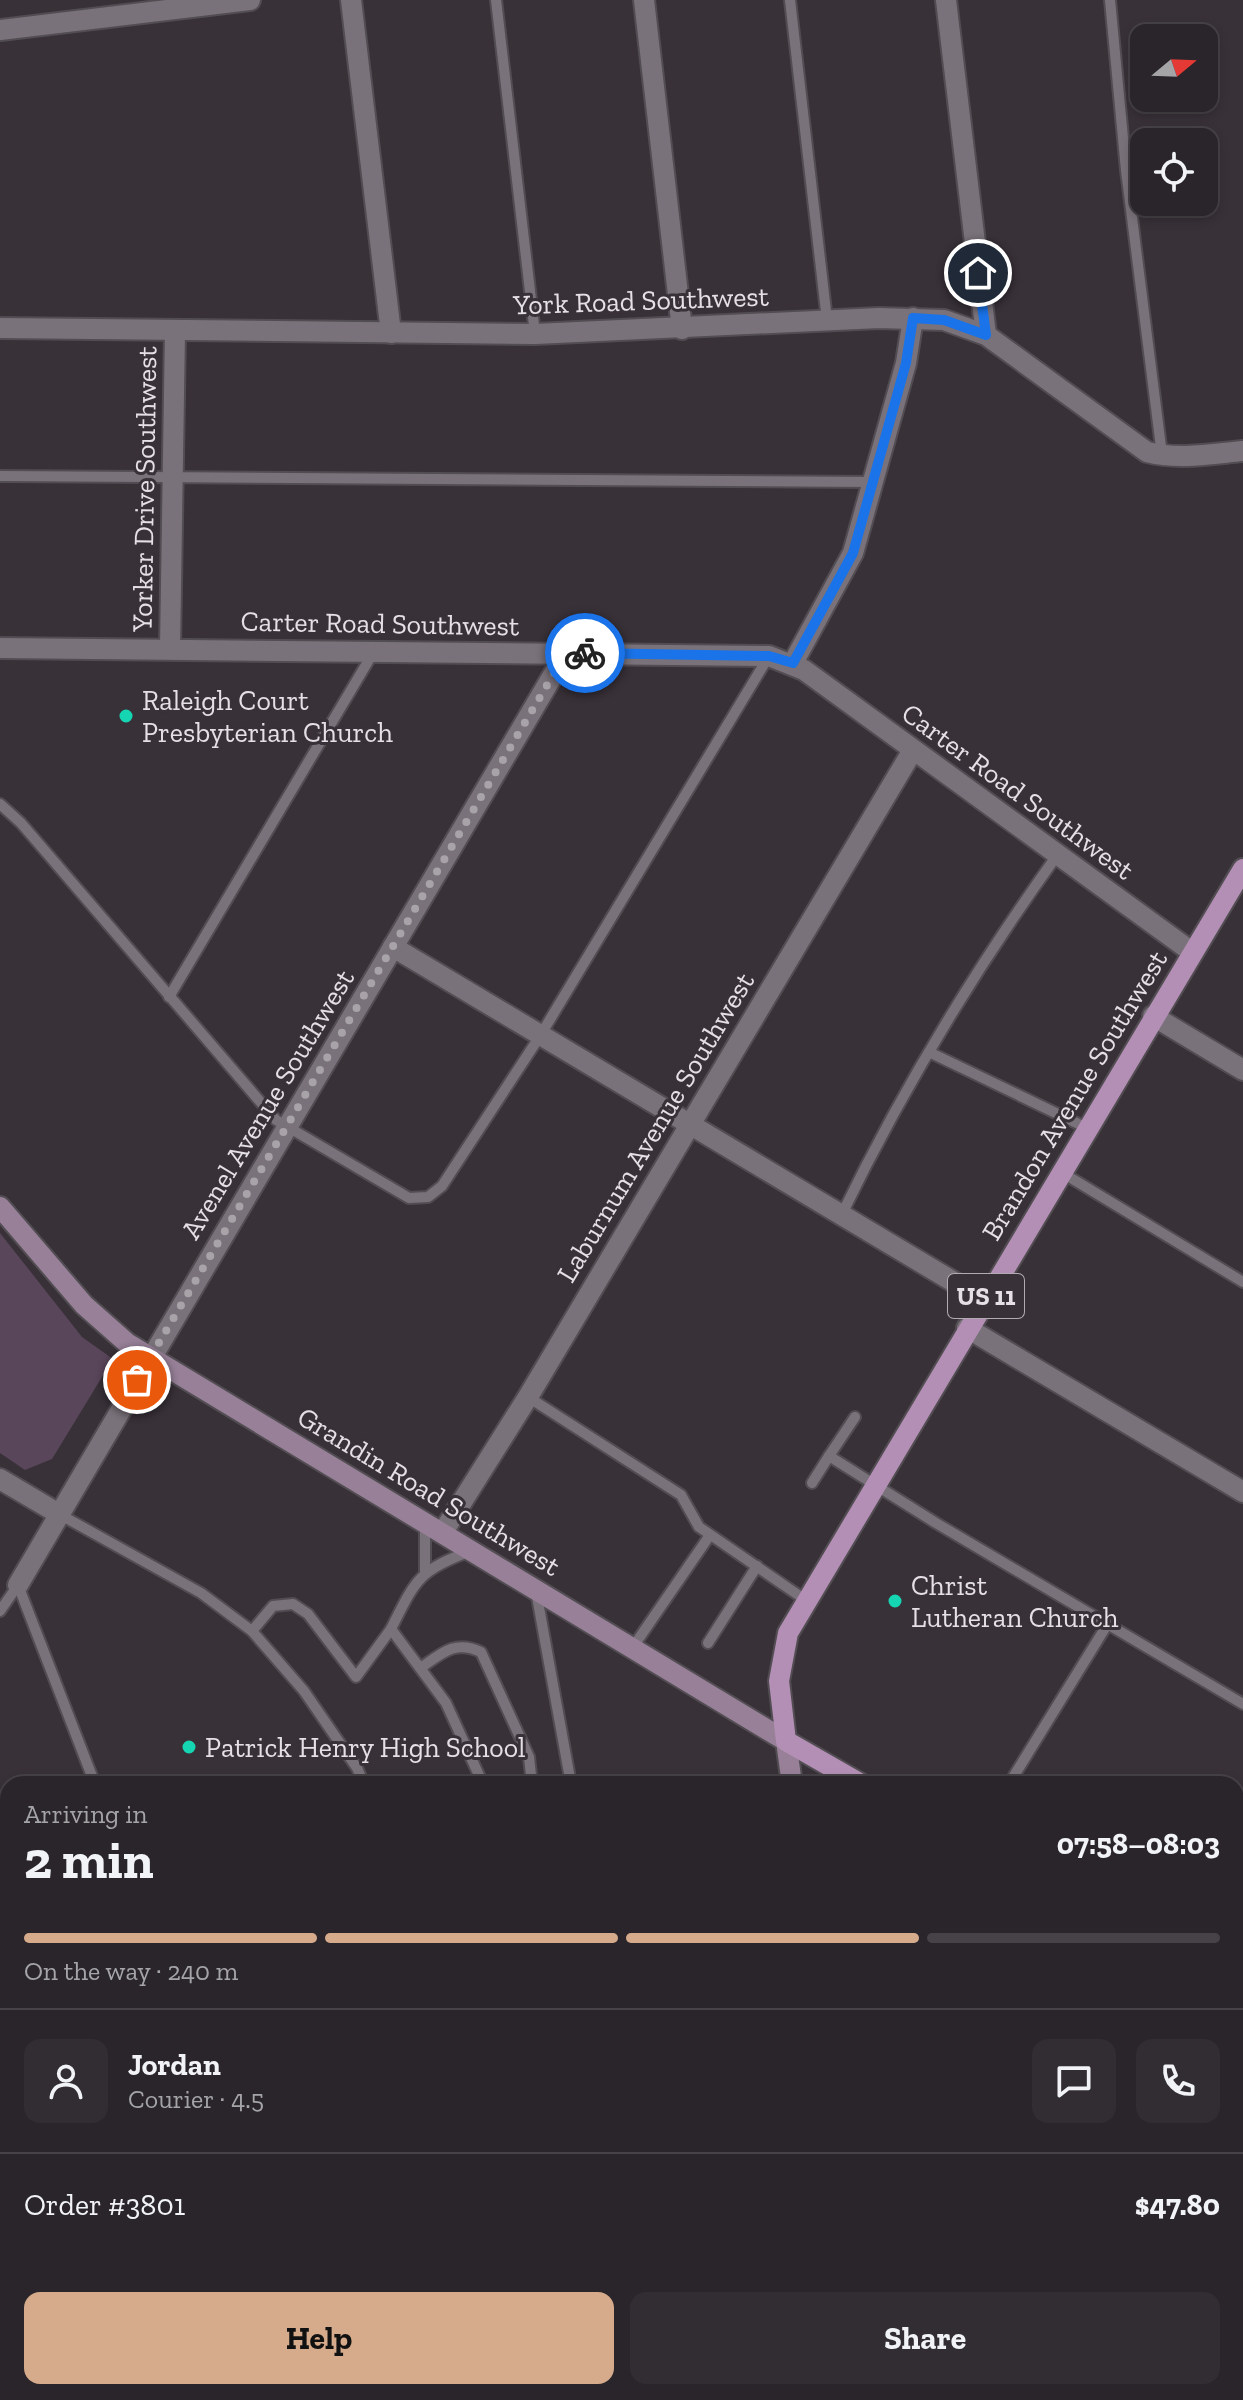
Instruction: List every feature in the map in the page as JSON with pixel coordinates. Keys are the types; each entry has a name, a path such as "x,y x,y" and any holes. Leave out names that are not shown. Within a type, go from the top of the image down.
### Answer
{"main road":[{"name":"Brandon Avenue Southwest","path":"786,1741 779,1681 788,1633 1153,1016 1241,876"},
{"name":"Grandin Road Southwest","path":"786,1741 847,1776"}],"street":[{"path":"0,30 250,0"},
{"path":"351,0 391,333"},
{"path":"644,0 682,329"},
{"path":"946,0 986,335"},
{"path":"793,663 853,553 906,363 913,318"},
{"name":"York Road Southwest","path":"0,328 535,334 827,320 944,320 986,335 1147,452 1162,456"},
{"name":"Yorker Drive Southwest","path":"170,649 175,330"},
{"path":"1162,456 1243,451"},
{"name":"Carter Road Southwest","path":"0,648 769,656 793,663 1192,952"},
{"name":"Avenel Avenue Southwest","path":"18,1585 566,653"},
{"name":"Laburnum Avenue Southwest","path":"443,1532 528,1397 687,1125 913,750"},
{"path":"393,947 984,1300"},
{"path":"1153,1016 1243,1070"},
{"name":"Grandin Road Southwest","path":"0,1207 84,1305 150,1357 786,1741"},
{"path":"967,1328 1243,1492"},
{"path":"0,1479 59,1514"},
{"name":"Brandon Avenue Southwest","path":"786,1741 791,1776"}],"lane":[{"path":"496,0 535,334"},
{"path":"790,0 827,320"},
{"path":"1110,0 1126,170 1162,456"},
{"path":"0,476 874,482"},
{"path":"169,997 374,651"},
{"path":"0,804 30,834 237,1078 286,1127 409,1198 428,1197 442,1186 540,1036 769,656"},
{"path":"841,1216 931,1053 1007,925 1058,854"},
{"path":"931,1053 1087,1128"},
{"path":"1061,1172 1243,1282"},
{"path":"528,1397 681,1495 699,1527 807,1601"},
{"path":"812,1483 855,1417"},
{"path":"829,1456 936,1523 1243,1704"},
{"path":"59,1514 201,1593 252,1631 304,1691 360,1776"},
{"path":"425,1521 425,1571"},
{"path":"633,1647 710,1535"},
{"path":"252,1631 273,1606 293,1604 308,1614 356,1677 391,1629 412,1588 425,1571 473,1550"},
{"path":"708,1643 757,1566"},
{"path":"0,1611 18,1585"},
{"path":"18,1585 92,1776"},
{"path":"535,1589 570,1776"},
{"path":"1014,1776 1107,1625"},
{"path":"391,1629 446,1703 479,1776"},
{"path":"422,1667 450,1648 465,1644 481,1652 529,1757 531,1776"}],"shaded area":[{"path":"0,1233 82,1337 113,1359 52,1459 25,1470 0,1453"}],"way so far":[{"path":"137,1380 566,653 585,653"}],"place":[{"name":"Raleigh Court Presbyterian Church","path":"126,716"},
{"name":"Christ Lutheran Church","path":"895,1601"},
{"name":"Patrick Henry High School","path":"189,1747"}],"route":[{"path":"585,653 769,656 793,663 853,553 906,363 913,318 966,325 986,335 978,273"}]}
